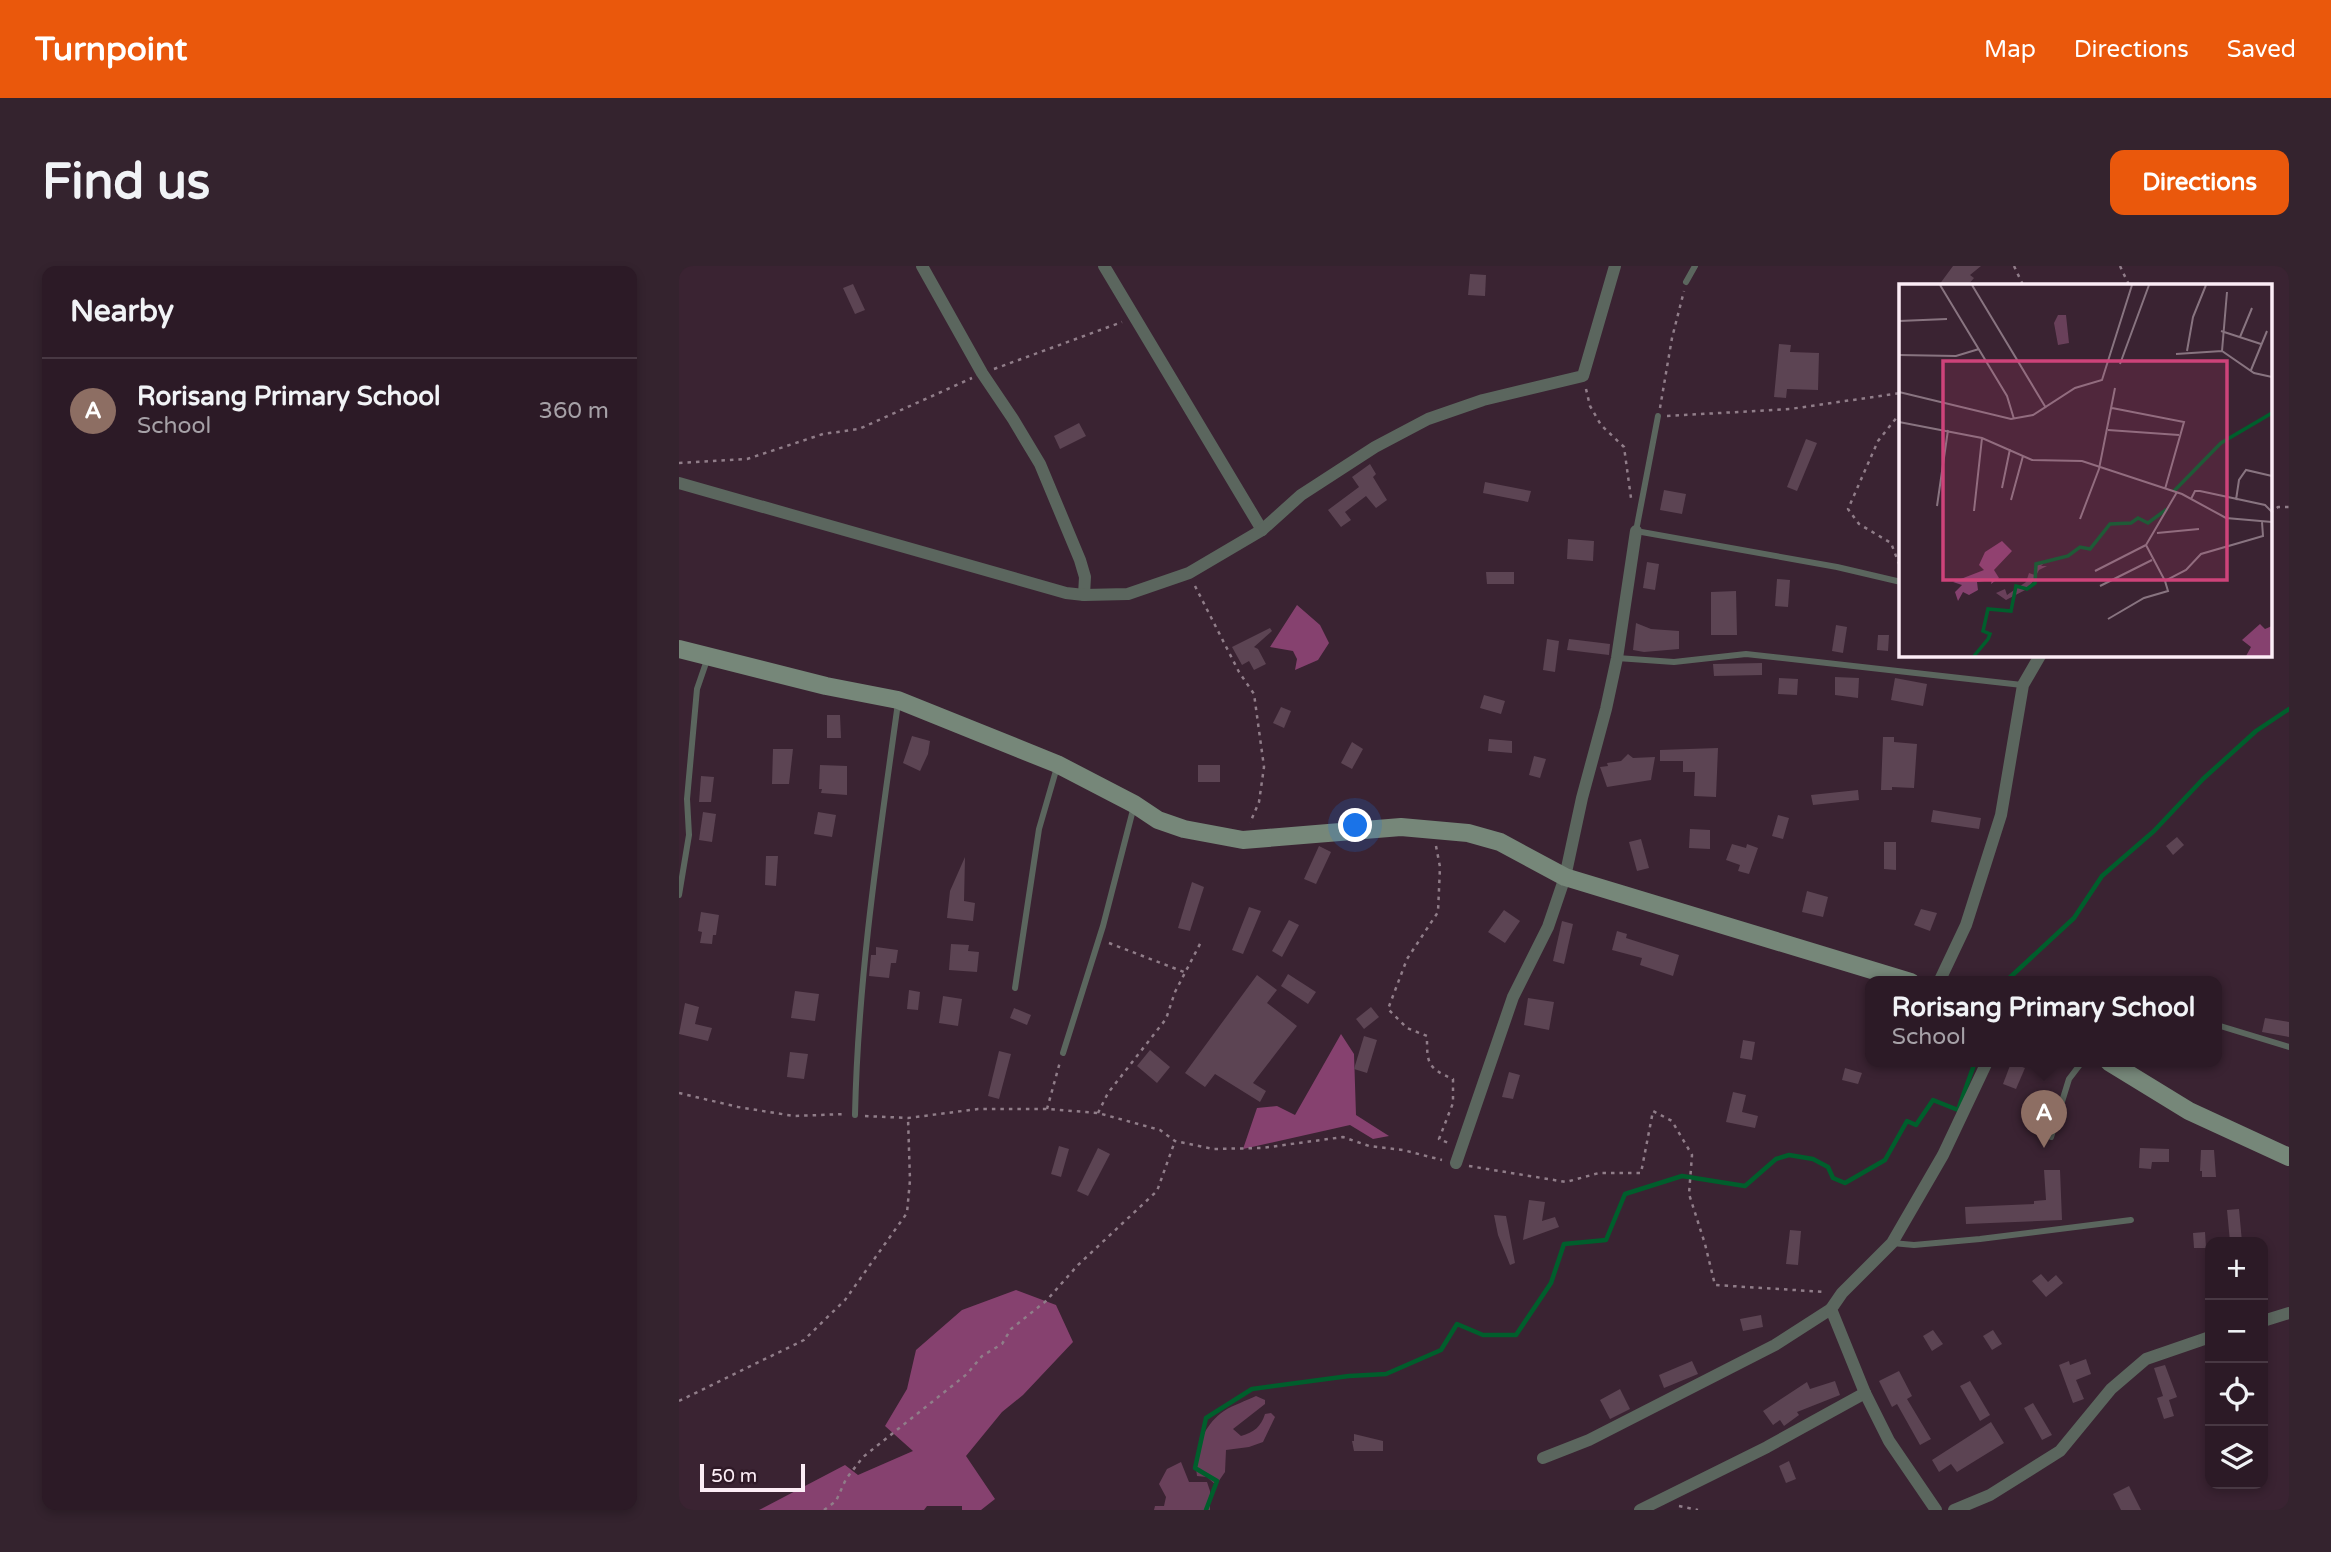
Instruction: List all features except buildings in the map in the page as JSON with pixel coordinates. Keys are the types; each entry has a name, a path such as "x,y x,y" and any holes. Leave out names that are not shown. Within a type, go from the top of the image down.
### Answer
{"street":[{"path":"922,266 982,373 1040,464 1086,577 1084,595"},
{"path":"1104,266 1262,530"},
{"path":"679,483 1016,581 1066,593 1128,594 1189,573 1262,530 1301,495 1375,447 1428,419 1483,400 1583,376 1615,266"},
{"path":"1456,1163 1513,997 1548,927 1565,877 1581,798 1617,658 1636,531"},
{"path":"679,649 826,686 898,700 1057,764 1159,820 1184,829 1243,840 1402,827 1468,833 1500,842 1565,877 1891,976"},
{"path":"1941,976 1966,925 2001,815 2022,685 2040,656"},
{"path":"1543,1458 1589,1440 1775,1345 1831,1310 1842,1293 1892,1243 1943,1155 1985,1067"},
{"path":"2117,1067 2189,1111 2289,1157"},
{"path":"1831,1310 1865,1393 1889,1441 1936,1510"},
{"path":"2268,1319 2289,1313"},
{"path":"1954,1510 1990,1496 2060,1451 2111,1389 2146,1359 2205,1339"},
{"path":"1640,1510 1767,1447 1865,1393"}],"lane":[{"path":"1686,282 1695,266"},
{"path":"1658,416 1636,531 1837,566 1899,582"},
{"path":"1617,658 1674,662 1746,654 2022,685"},
{"path":"679,895 689,835 687,799 697,689 709,655"},
{"path":"855,1115 857,1029 864,953 898,700"},
{"path":"1015,988 1039,829 1057,764"},
{"path":"1063,1053 1099,940 1134,804"},
{"path":"2222,1027 2289,1047"},
{"path":"2051,1138 2069,1079 2079,1067"},
{"path":"1892,1243 1913,1245 1980,1239 2131,1220"}],"path":[{"path":"2014,266 2023,284"},
{"path":"2120,266 2129,284"},
{"path":"1686,282 1672,338 1658,416 1790,409 1899,393"},
{"path":"679,463 747,459 823,434 859,429 982,373 1134,317"},
{"path":"1583,376 1590,406 1601,425 1624,447 1632,509 1639,515"},
{"path":"1899,415 1878,441 1848,509 1859,524 1891,543 1899,564"},
{"path":"2271,512 2279,507 2289,507"},
{"path":"1189,573 1239,672 1254,694 1264,767 1259,802 1243,840"},
{"path":"1433,829 1440,867 1438,912 1407,959 1388,1009 1407,1028 1427,1036 1427,1061 1436,1072 1453,1079 1453,1103 1439,1139 1461,1148"},
{"path":"1099,940 1184,972"},
{"path":"1098,1113 1108,1093 1166,1019 1184,972 1201,942"},
{"path":"1047,1109 1063,1053"},
{"path":"679,1093 738,1107 794,1116 908,1118 978,1109 1047,1109 1098,1113 1160,1129 1175,1141 1213,1149 1262,1148 1343,1137 1369,1146 1403,1150 1456,1163 1566,1182 1599,1173 1641,1173 1653,1111 1672,1121 1692,1155 1689,1194 1706,1244 1715,1285 1842,1293"},
{"path":"679,1401 804,1340 845,1300 907,1213 910,1180 908,1118"},
{"path":"824,1510 836,1501 845,1479 863,1457 967,1374 982,1356 1002,1344 1011,1329 1046,1301 1078,1265 1157,1191 1175,1141"}],"shaded area":[{"path":"1297,605 1320,625 1329,643 1318,660 1295,670 1297,659 1293,651 1270,647"},
{"path":"1341,1034 1354,1054 1356,1115 1389,1136 1373,1139 1350,1125 1243,1149 1257,1108 1277,1106 1295,1115"},
{"path":"1016,1290 1056,1305 1073,1342 1023,1395 1002,1412 966,1456 995,1499 981,1510 962,1510 962,1506 927,1506 924,1510 759,1510 845,1465 858,1475 913,1451 885,1426 907,1389 916,1350 962,1310"},
{"path":"1256,1396 1265,1400 1265,1404 1233,1429 1241,1436 1246,1434 1259,1426 1265,1414 1271,1413 1275,1417 1263,1442 1226,1450 1225,1472 1216,1485 1207,1477 1197,1476 1201,1439 1211,1423 1228,1409"},
{"path":"1181,1462 1189,1482 1207,1482 1210,1510 1154,1510 1155,1506 1164,1506 1166,1497 1159,1484 1167,1469"}],"waterway":[{"path":"2011,976 2074,918 2102,876 2154,831 2203,779 2256,731 2289,709"},
{"path":"1206,1510 1217,1481 1195,1468 1206,1418 1252,1389 1349,1376 1386,1374 1441,1350 1457,1324 1483,1335 1516,1335 1551,1283 1564,1244 1606,1240 1625,1194 1682,1176 1745,1186 1776,1159 1789,1155 1813,1159 1828,1167 1833,1178 1845,1183 1885,1160 1907,1121 1916,1125 1933,1100 1958,1110 1973,1067"}],"place":[{"name":"Rorisang Primary School","path":"2044,1148"}]}
